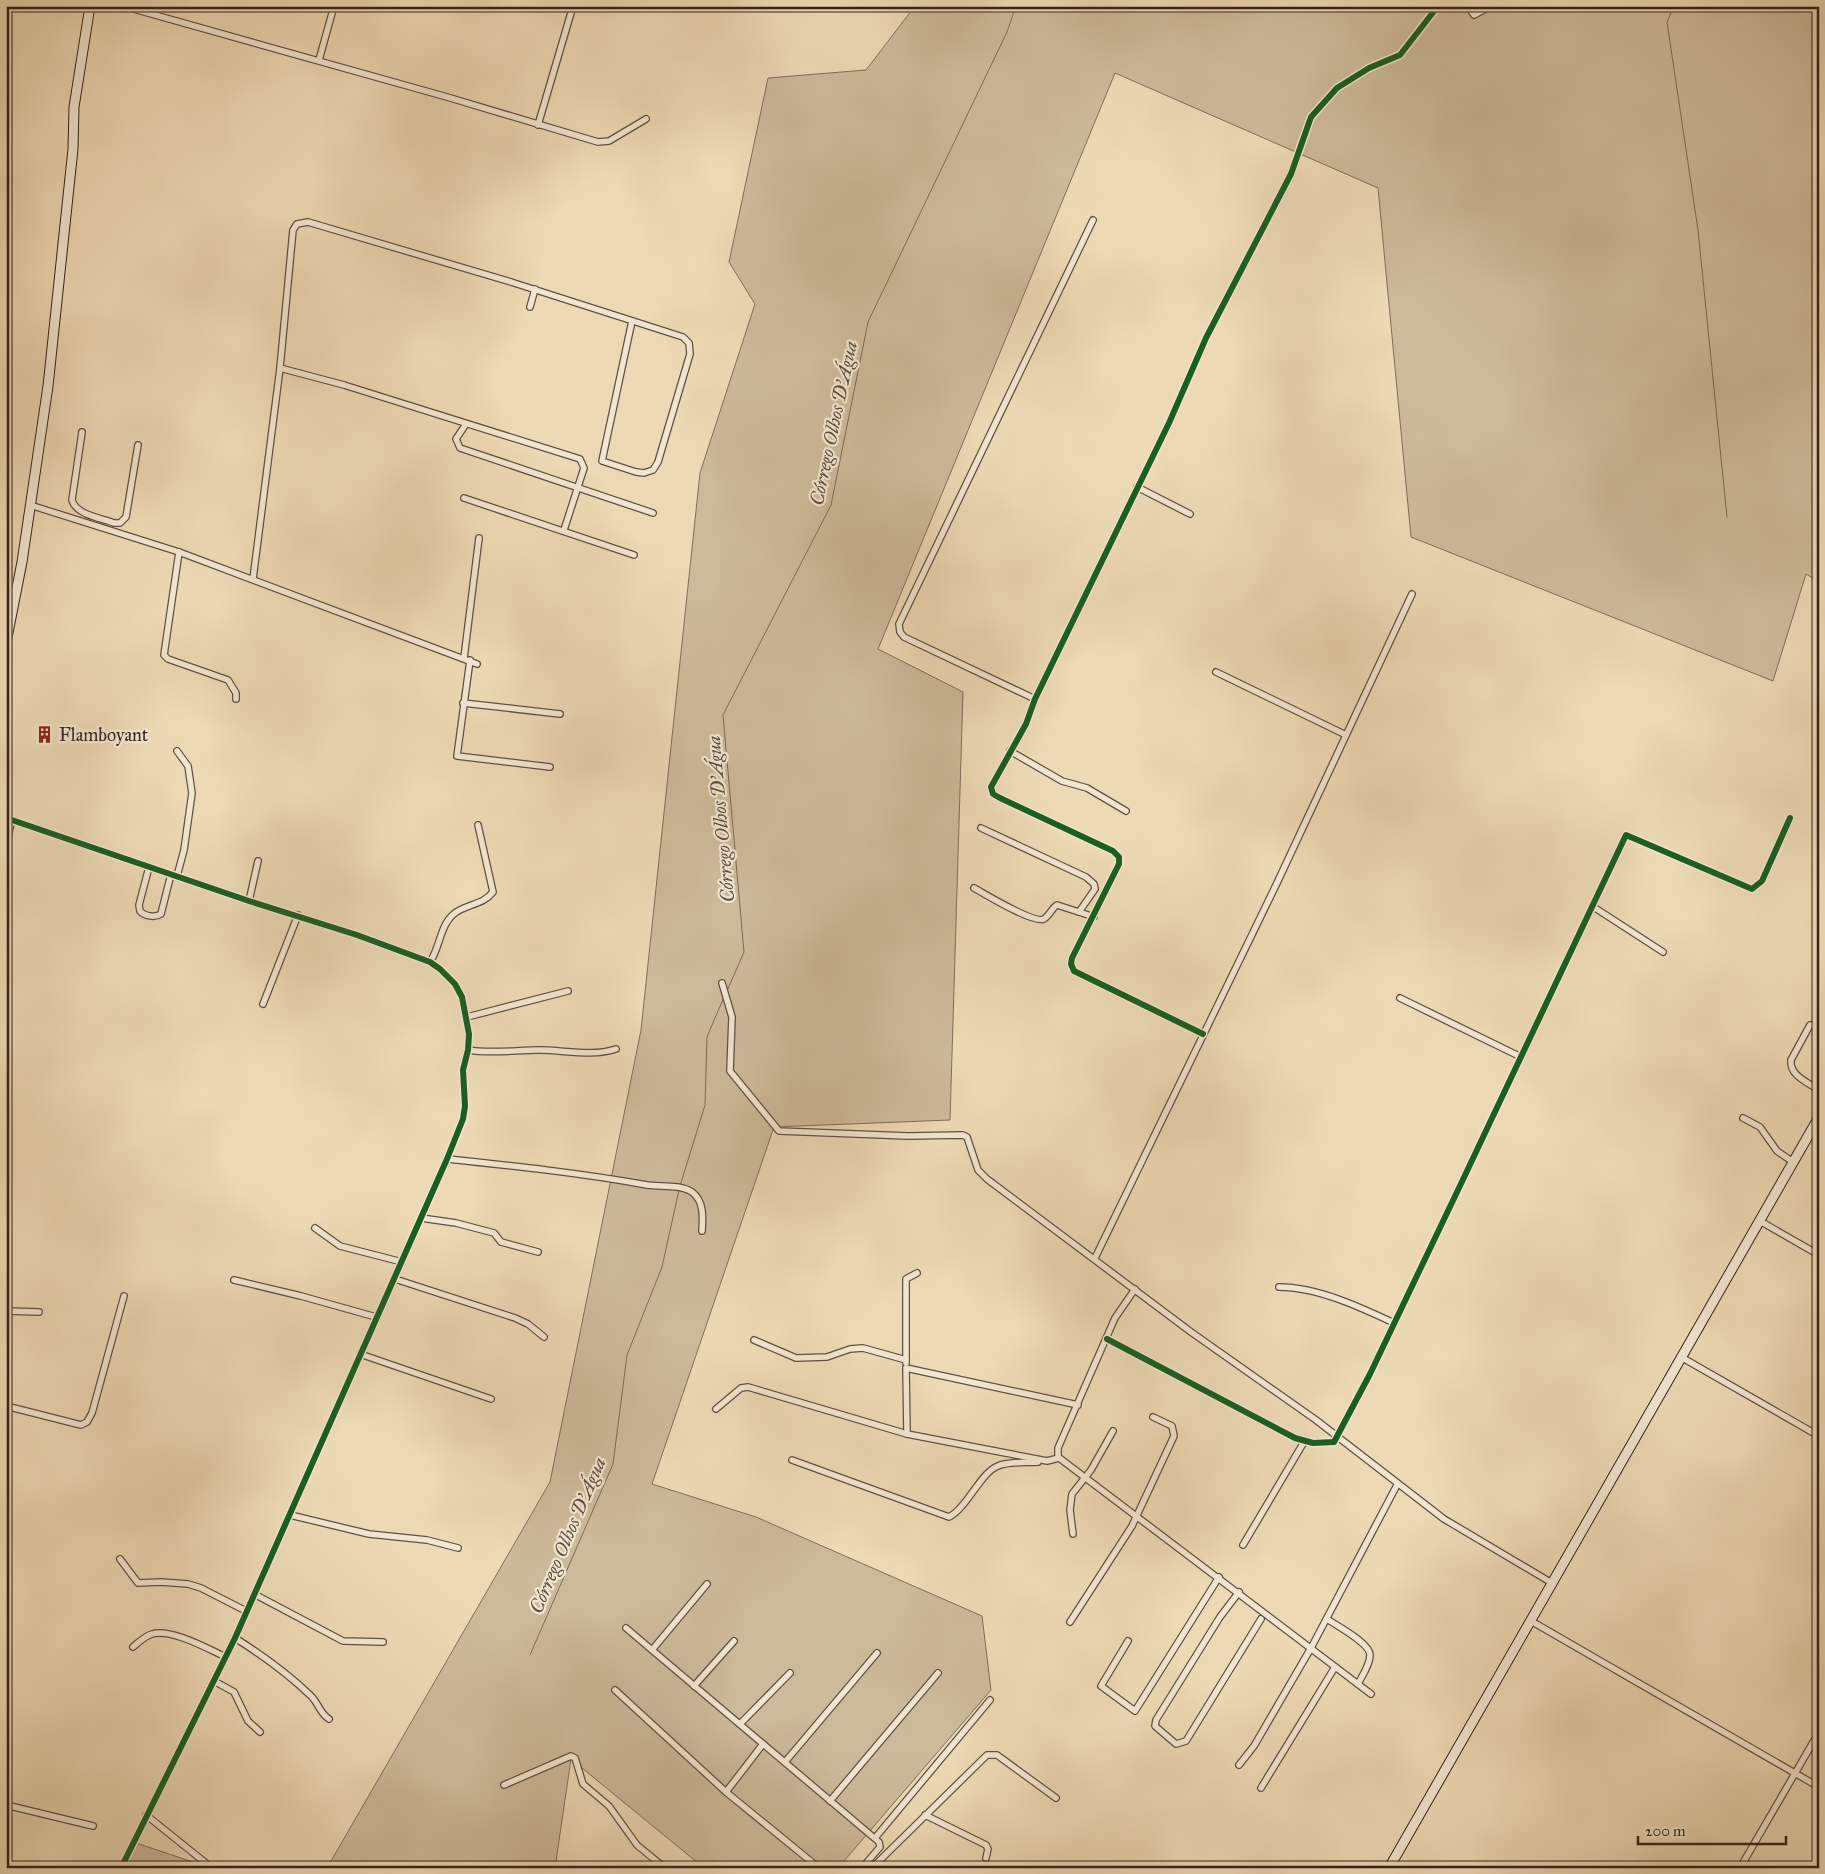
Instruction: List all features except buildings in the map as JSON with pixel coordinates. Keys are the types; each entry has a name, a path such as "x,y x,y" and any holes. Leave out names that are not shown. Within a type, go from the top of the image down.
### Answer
{"street":[{"path":"6,643 17,590 49,376 73,149 74,107 90,6"},
{"path":"123,6 319,60 538,125 604,142 646,118"},
{"path":"319,60 334,6"},
{"path":"538,125 572,6"},
{"path":"1203,1034 1074,971 1072,960 1119,864 1119,857 1113,851 993,794 992,784 1026,724 1035,699 1169,423 1206,338 1292,174 1311,116 1337,88 1368,68 1400,55 1438,6"},
{"path":"1468,6 1474,15 1491,6"},
{"path":"1035,699 904,637 900,632 899,624 1093,220"},
{"path":"253,579 280,368 293,230 300,222 308,222 535,289 683,337 691,349 658,462 652,470 644,473 602,461 632,321"},
{"path":"530,307 535,289"},
{"path":"280,368 580,459 584,466 564,530"},
{"path":"466,424 456,439 460,448 654,513"},
{"path":"82,432 72,500 74,506 80,511 114,523 120,523 126,518 138,445"},
{"path":"1137,487 1190,514"},
{"path":"464,498 634,555"},
{"path":"30,505 180,552 477,664"},
{"path":"96,526 98,517"},
{"path":"479,538 457,756 550,766"},
{"path":"180,552 164,655 168,659 228,680 236,693 236,699"},
{"path":"1095,1258 1281,874 1412,594"},
{"path":"1216,672 1346,734"},
{"path":"463,702 560,714"},
{"path":"149,867 139,905 143,915 156,916 161,914 184,850 192,793 188,766 178,750"},
{"path":"1010,751 1062,782 1087,788 1126,811"},
{"path":"1106,1340 1304,1442 1328,1444 1334,1442 1394,1323 1626,835 1752,889 1762,881 1790,818"},
{"path":"6,844 9,819 249,901 298,915 430,962 455,984 462,997 467,1017 468,1050 463,1070 465,1106 463,1119 447,1159 226,1657 121,1868"},
{"path":"430,962 445,927 453,915 484,900 493,892 478,825"},
{"path":"981,828 1086,877 1094,884 1095,889 1092,896 1079,912"},
{"path":"249,901 258,861"},
{"path":"974,888 1019,912 1039,920 1046,917 1057,904 1094,917"},
{"path":"1592,906 1663,952"},
{"path":"263,1004 298,915"},
{"path":"722,983 732,1018 730,1071 779,1131 889,1136 963,1135 970,1141 978,1170 987,1179 1337,1437 1397,1485 1444,1519 1552,1583"},
{"path":"467,1017 568,992"},
{"path":"1400,998 1521,1058"},
{"path":"1819,1025 1810,1025 1791,1060 1790,1066 1795,1074 1819,1090"},
{"path":"468,1050 486,1052 546,1050 587,1054 616,1049"},
{"path":"1389,1868 1819,1117"},
{"path":"1743,1118 1760,1127 1777,1151 1793,1162"},
{"path":"447,1159 602,1176 649,1185 684,1189 693,1193 701,1204 702,1231"},
{"path":"421,1218 428,1221 456,1223 494,1233 501,1242 538,1252"},
{"path":"1760,1221 1819,1255"},
{"path":"315,1228 340,1246 402,1262"},
{"path":"907,1434 906,1280 917,1272"},
{"path":"395,1279 515,1318 528,1324 544,1337"},
{"path":"234,1280 376,1317"},
{"path":"1279,1287 1296,1288 1349,1303 1394,1323"},
{"path":"1135,1289 1118,1312 1057,1450 1060,1458 1371,1694"},
{"path":"6,1406 81,1425 87,1422 92,1413 124,1296"},
{"path":"6,1311 39,1312"},
{"path":"754,1340 796,1358 827,1357 863,1348 906,1360"},
{"path":"360,1354 491,1399"},
{"path":"1681,1357 1819,1436"},
{"path":"906,1368 1078,1405"},
{"path":"716,1409 742,1388 748,1387 907,1434 1047,1461"},
{"path":"1070,1622 1094,1588 1137,1516 1174,1434 1172,1426 1154,1417"},
{"path":"1073,1534 1070,1499 1077,1485 1085,1477 1099,1456 1113,1431"},
{"path":"1243,1545 1304,1442"},
{"path":"792,1460 949,1517 957,1511 993,1469 1009,1464 1060,1458"},
{"path":"1239,1765 1254,1746 1311,1648 1397,1485"},
{"path":"290,1515 369,1534 427,1540 458,1548"},
{"path":"120,1559 138,1583 188,1584 201,1588 246,1611"},
{"path":"1128,1641 1101,1686 1135,1711 1218,1577"},
{"path":"652,1650 707,1584"},
{"path":"1239,1592 1220,1617 1156,1720 1155,1726 1158,1730 1176,1744 1186,1740 1261,1619"},
{"path":"254,1594 343,1641 384,1642"},
{"path":"1326,1619 1367,1646 1370,1654 1358,1684"},
{"path":"1531,1621 1819,1787"},
{"path":"626,1628 875,1838 881,1845 862,1868"},
{"path":"133,1647 152,1634 164,1634 186,1640 226,1657"},
{"path":"234,1638 267,1659 302,1687 317,1702 321,1713 329,1719"},
{"path":"694,1686 734,1640"},
{"path":"785,1762 877,1653"},
{"path":"1261,1788 1335,1667"},
{"path":"740,1724 790,1673"},
{"path":"830,1801 938,1673"},
{"path":"214,1682 234,1692 248,1721 260,1732"},
{"path":"615,1690 726,1792 819,1868"},
{"path":"875,1838 990,1700"},
{"path":"1740,1868 1819,1732"},
{"path":"726,1792 763,1744"},
{"path":"872,1868 982,1758 991,1754 998,1756 1056,1798"},
{"path":"504,1785 571,1756 575,1758 583,1784 609,1806 637,1845 665,1868"},
{"path":"6,1805 93,1826"},
{"path":"925,1814 986,1845 988,1849 986,1858"},
{"path":"146,1815 212,1868"}],"shaded area":[{"path":"915,6 1819,6 1819,582 1806,574 1773,681 1411,537 1378,188 1115,73 878,649 963,692 950,1120 774,1127 652,1484 756,1517 982,1616 991,1690 838,1868 704,1868 571,1759 555,1868 327,1868 550,1482 641,1030 700,473 755,304 729,262 768,78 866,70"},
{"path":"133,1842 211,1868 123,1868"}],"waterway":[{"name":"Córrego Olhos D'Água","path":"727,991 744,952 723,715 831,505 868,322 1007,32 1016,6"},
{"path":"1674,6 1667,22 1698,230 1727,517"},
{"name":"Córrego Olhos D'Água","path":"680,1186 705,1105 707,1037 724,997"},
{"name":"Córrego Olhos D'Água","path":"530,1655 613,1464 627,1355 662,1267 679,1190"}],"cycle path":[{"path":"1203,1034 1074,971 1071,964 1072,958 1119,864 1119,857 1113,851 1000,798 993,794 991,787 1026,724 1035,699 1169,423 1206,338 1291,174 1311,117 1337,88 1369,68 1400,55 1438,6"},
{"path":"6,818 249,901 357,935 430,962 455,984 462,997 469,1034 468,1050 463,1070 465,1106 463,1119 447,1159 235,1638 121,1868"},
{"path":"1107,1339 1295,1438 1313,1443 1334,1442 1370,1374 1626,835 1752,889 1762,881 1790,818"}],"place":[{"name":"Flamboyant","path":"45,735"}]}
